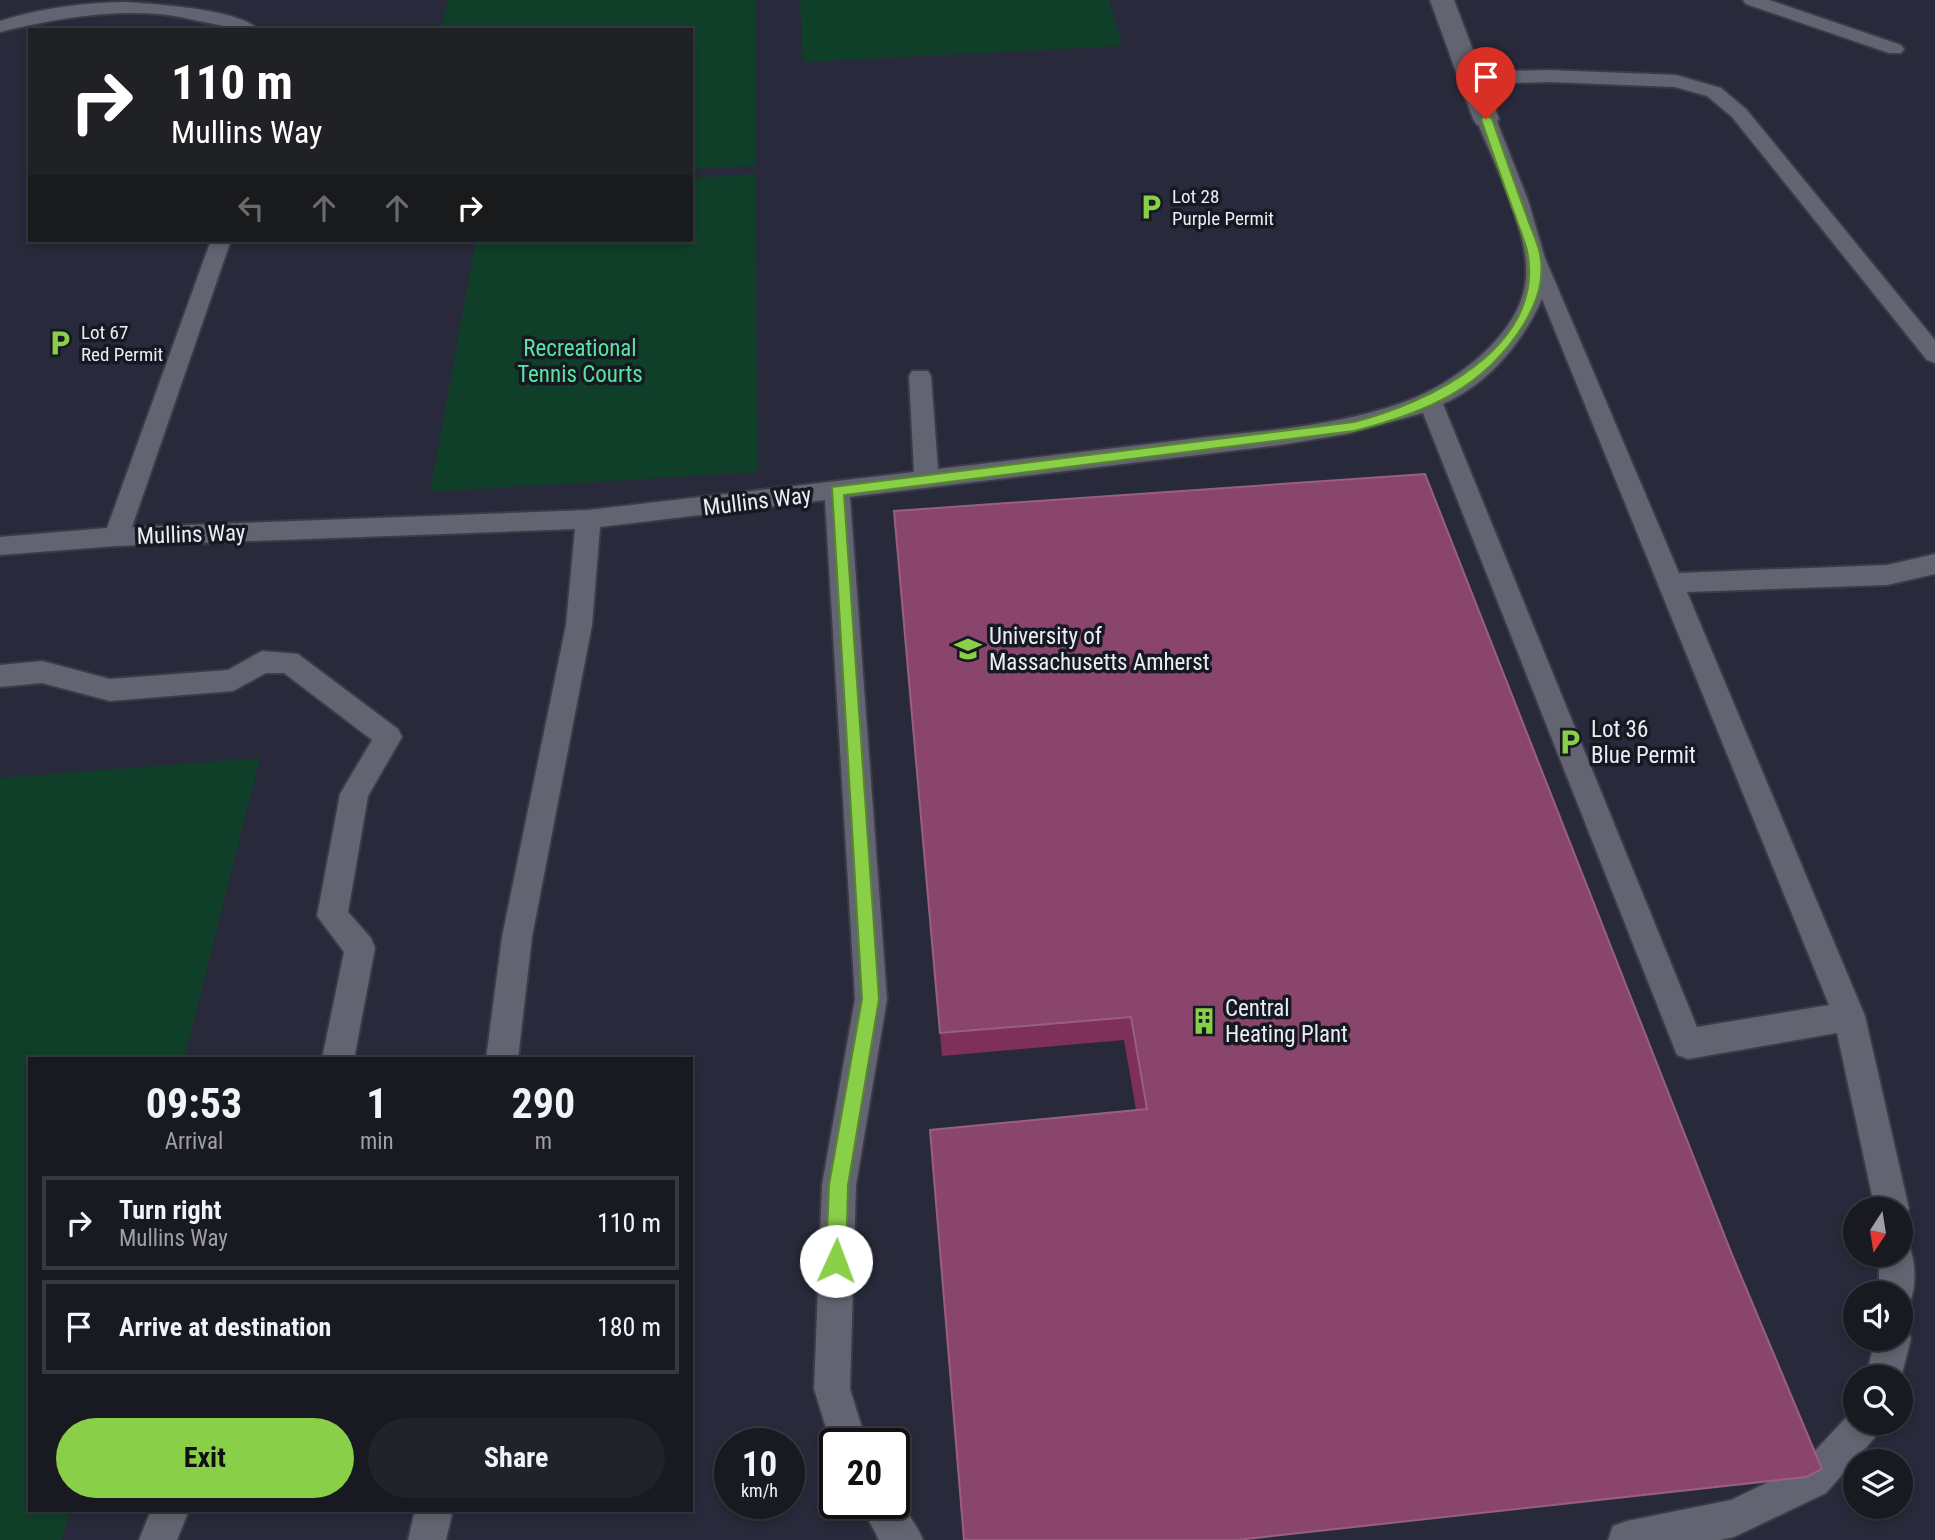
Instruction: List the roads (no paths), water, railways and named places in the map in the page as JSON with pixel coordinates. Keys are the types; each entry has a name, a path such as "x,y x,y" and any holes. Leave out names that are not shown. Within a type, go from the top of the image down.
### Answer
{"street":[{"name":"Mullins Way","path":"1442,0 1486,119"}],"lane":[{"path":"1752,0 1895,49"},
{"path":"0,27 45,13 141,7 214,16 245,28"},
{"path":"1471,78 1549,76 1676,81 1714,92 1739,113 1935,355"},
{"name":"Mullins Way","path":"0,545 116,537 588,519 837,491 1354,426 1392,417 1430,401 1472,376 1502,349 1529,305 1536,284 1534,254 1486,119"},
{"path":"116,537 219,242"},
{"path":"1534,254 1849,1016 1889,1197"},
{"path":"920,376 927,480"},
{"path":"1430,401 1688,1044 1849,1016"},
{"path":"837,491 871,999 839,1185 832,1389 843,1428"},
{"path":"502,1057 517,937 574,666 587,561 588,519"},
{"path":"1670,583 1887,575 1935,564"},
{"path":"0,676 42,672 110,690 233,680 262,663 289,662 388,737 354,794 332,916 360,948 338,1057"},
{"path":"1627,1540 1734,1518 1813,1480 1852,1435"},
{"path":"158,1540 169,1512"},
{"path":"427,1540 434,1512"},
{"path":"888,1519 904,1540"}],"place":[{"name":"Lot 28 Purple Permit","path":"1151,207"},
{"name":"Lot 67 Red Permit","path":"60,343"},
{"name":"University of Massachusetts Amherst","path":"968,649"},
{"name":"Lot 36 Blue Permit","path":"1570,742"},
{"name":"Central Heating Plant","path":"1204,1021"}],"park label":[{"name":"Recreational Tennis Courts","path":"580,361"}]}
